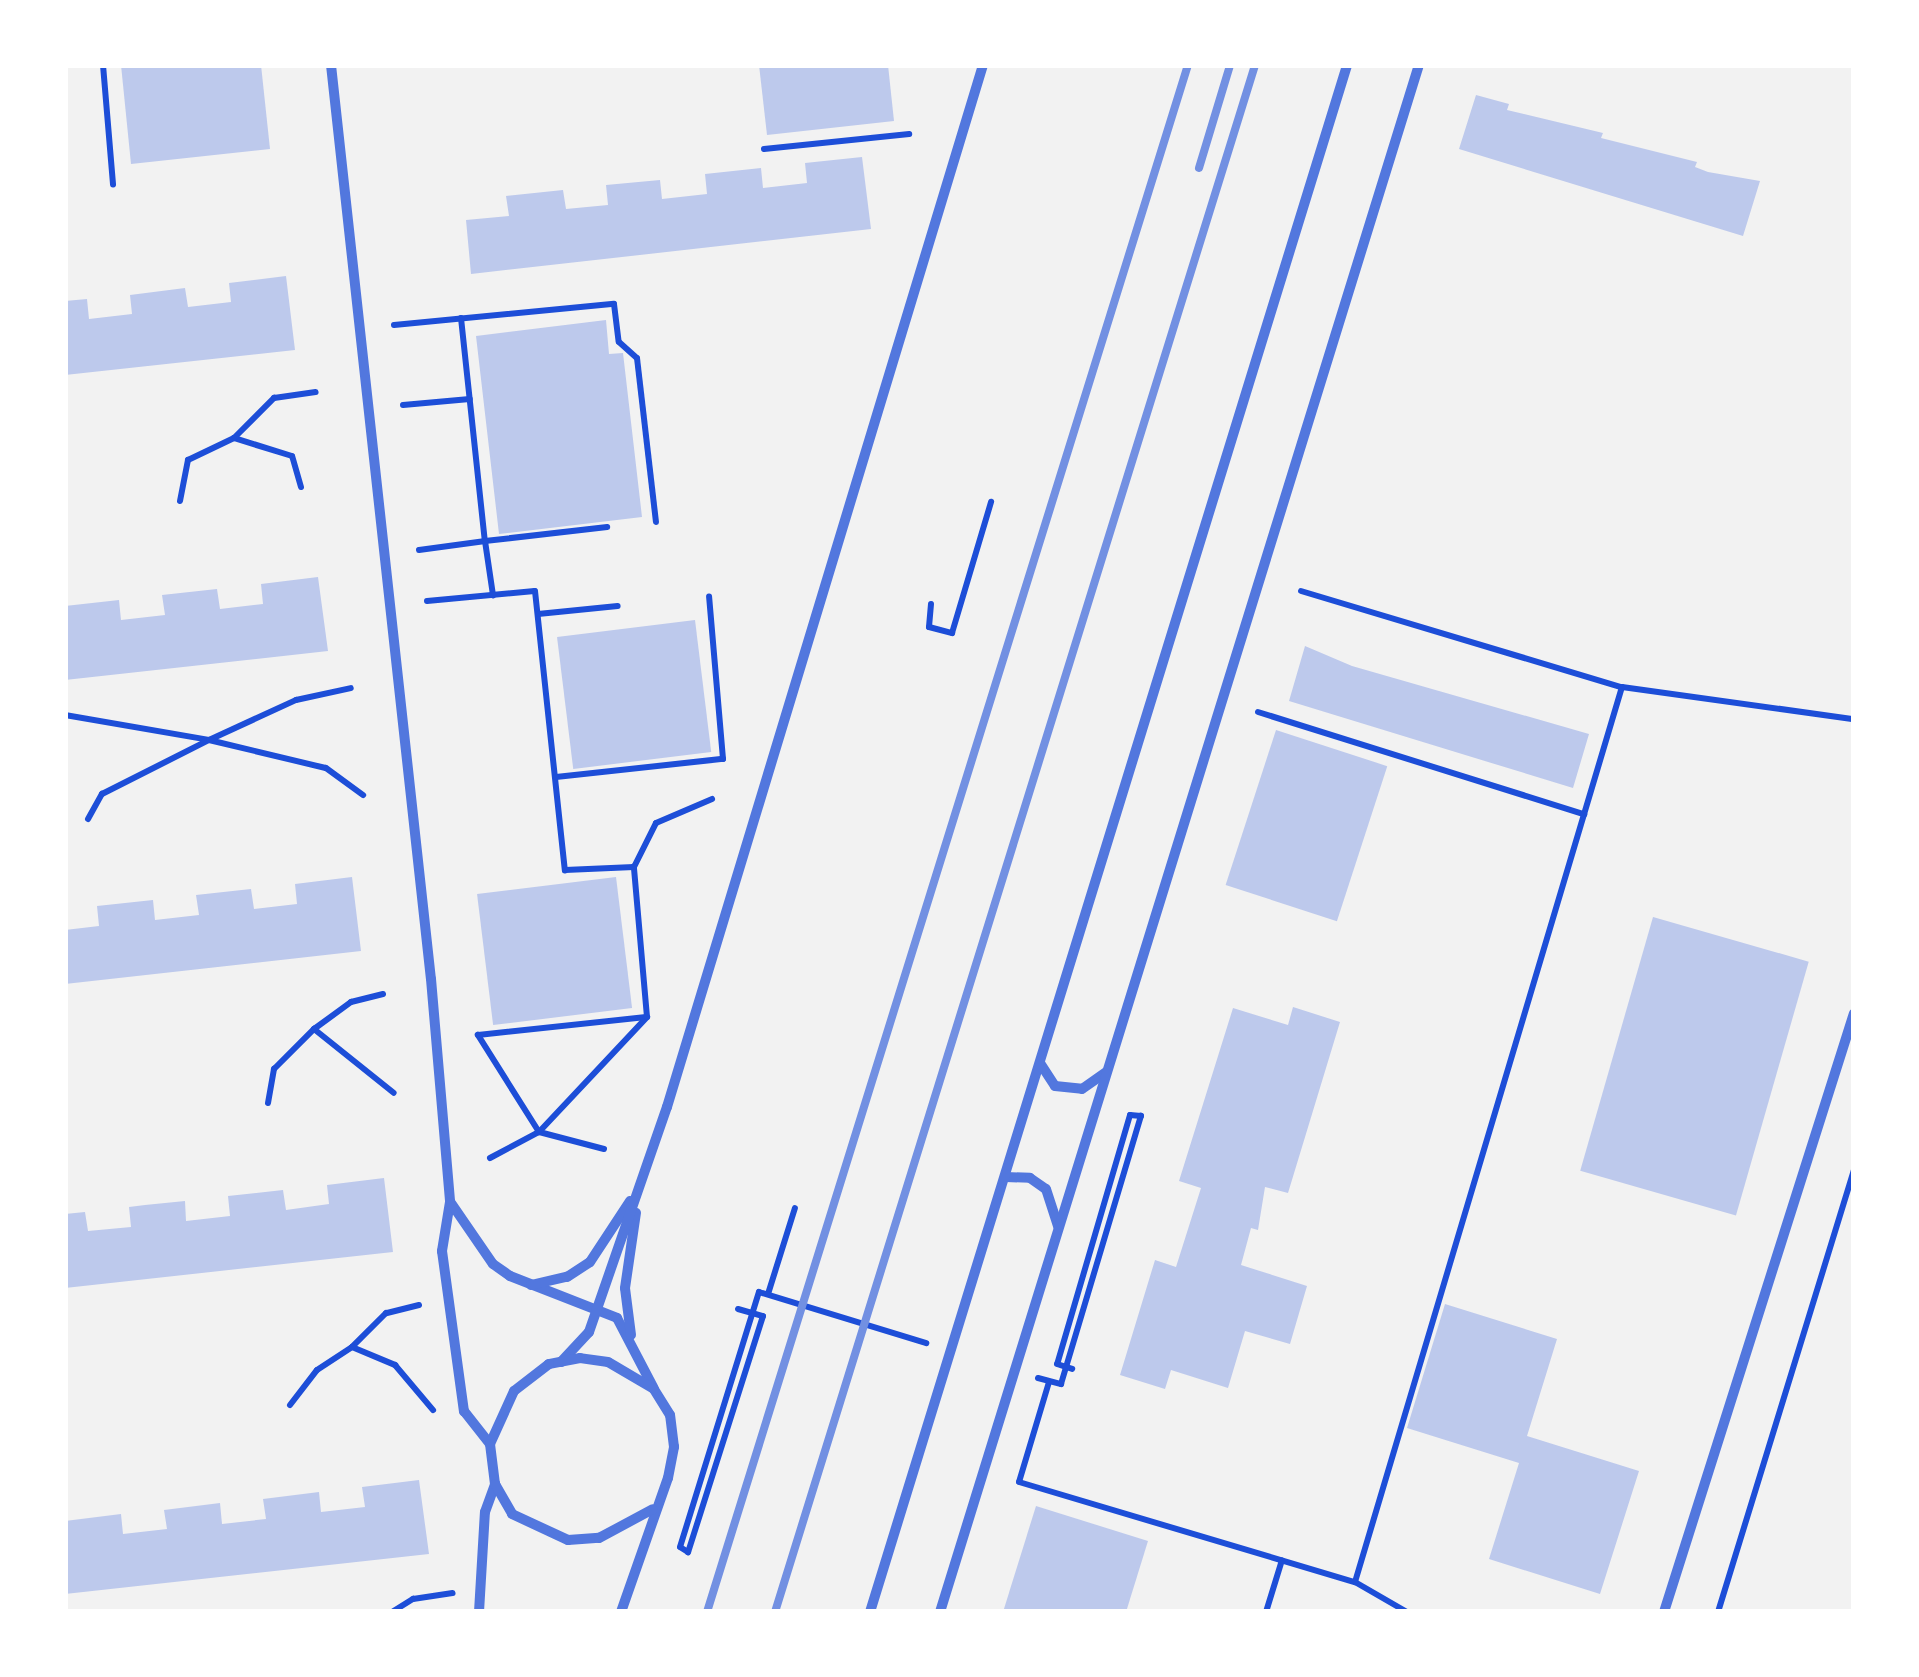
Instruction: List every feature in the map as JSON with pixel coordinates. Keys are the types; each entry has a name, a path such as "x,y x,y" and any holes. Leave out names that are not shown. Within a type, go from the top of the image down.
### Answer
{"street":[{"path":"331,65 450,1202 442,1251 464,1410 490,1444 495,1484 482,1540 479,1612"},
{"path":"490,1444 514,1391 531,1374 561,1362 584,1343 598,1309 639,1188 982,65"},
{"path":"870,1612 1347,65"},
{"path":"940,1612 1419,65"},
{"path":"1664,1612 1854,1013"},
{"path":"1040,1063 1055,1086 1082,1088 1106,1072"},
{"path":"1006,1177 1030,1178 1046,1189 1058,1227"},
{"path":"529,1285 567,1277 590,1262 639,1188"},
{"path":"621,1612 674,1447 670,1416 631,1335 625,1288 639,1188"},
{"path":"450,1202 494,1264 529,1285 598,1309 631,1335"},
{"path":"561,1362 608,1362 654,1389"},
{"path":"495,1484 512,1514 538,1531 568,1540 599,1538 654,1509"},
{"path":"482,1599 489,1612"}],"path":[{"path":"103,65 113,185"},
{"path":"764,149 909,134"},
{"path":"394,324 614,304 619,342 637,358 656,522"},
{"path":"461,318 494,595"},
{"path":"180,501 188,460 234,438 274,398 316,392"},
{"path":"403,405 470,399"},
{"path":"234,438 292,456 301,487"},
{"path":"931,604 929,627 952,634 991,502"},
{"path":"420,550 607,527"},
{"path":"427,601 535,591 564,870 634,866"},
{"path":"1301,591 1622,687 1854,719"},
{"path":"556,777 724,759 709,597"},
{"path":"538,614 618,606"},
{"path":"1355,1582 1622,687"},
{"path":"88,818 102,794 209,740 296,700 351,688"},
{"path":"1258,712 1584,814"},
{"path":"65,715 209,740 326,768 363,795"},
{"path":"490,1158 540,1132 647,1017 634,866 656,823 712,799"},
{"path":"268,1103 274,1070 314,1029 351,1002 383,994"},
{"path":"604,1149 540,1132 478,1035 647,1017"},
{"path":"314,1029 394,1093"},
{"path":"1030,1376 1061,1384 1141,1116 1130,1115 1057,1364 1072,1369"},
{"path":"1718,1612 1854,1169"},
{"path":"768,1294 794,1208"},
{"path":"738,1309 763,1316 688,1552 680,1547 686,1529 759,1292 936,1347"},
{"path":"290,1405 316,1370 352,1347 386,1313 420,1304"},
{"path":"352,1347 395,1365 432,1410"},
{"path":"1049,1382 1020,1482 1355,1582 1407,1612"},
{"path":"1266,1612 1282,1560"},
{"path":"392,1612 414,1599 454,1592"}],"building":[{"path":"121,65 261,65 270,149 131,164"},
{"path":"759,65 888,65 894,121 767,135"},
{"path":"1476,95 1509,104 1507,110 1603,133 1601,138 1697,162 1695,167 1708,172 1760,181 1743,236 1459,149"},
{"path":"862,157 871,229 471,274 466,220 509,216 506,196 563,190 566,209 608,205 606,185 660,180 662,199 707,194 705,174 761,168 763,188 807,183 805,163"},
{"path":"286,276 295,350 65,375 65,301 87,299 89,319 132,314 130,295 185,288 188,307 231,302 229,283"},
{"path":"606,320 609,354 623,353 642,517 499,534 476,336"},
{"path":"318,577 328,651 65,680 65,606 119,600 121,620 165,615 162,595 217,589 220,609 263,604 261,584"},
{"path":"695,620 711,752 573,769 557,637"},
{"path":"1305,646 1352,666 1589,734 1573,788 1289,701"},
{"path":"1276,730 1387,766 1337,921 1226,885"},
{"path":"352,877 361,951 65,984 65,930 99,926 97,906 153,900 155,920 199,915 196,895 251,889 254,909 297,904 295,884"},
{"path":"616,877 632,1008 493,1025 477,894"},
{"path":"1653,917 1809,962 1736,1215 1580,1171"},
{"path":"1293,1007 1340,1022 1288,1193 1265,1187 1258,1230 1251,1228 1241,1265 1307,1286 1290,1344 1245,1331 1228,1388 1171,1370 1165,1389 1120,1375 1155,1260 1176,1267 1201,1188 1179,1181 1233,1008 1288,1025"},
{"path":"384,1178 393,1252 65,1288 65,1214 85,1212 88,1231 131,1227 129,1207 185,1201 186,1221 230,1216 228,1196 283,1190 286,1210 329,1204 327,1185"},
{"path":"1445,1304 1557,1339 1527,1436 1639,1471 1600,1594 1489,1559 1519,1463 1407,1428"},
{"path":"419,1480 429,1554 65,1594 65,1521 121,1514 123,1534 167,1529 164,1510 220,1503 222,1524 266,1519 263,1499 319,1492 321,1512 365,1507 362,1487"},
{"path":"1036,1506 1148,1541 1126,1612 1003,1612"}],"railway":[{"path":"707,1612 1188,65"},
{"path":"1199,168 1230,65"},
{"path":"775,1612 1255,65"}]}
